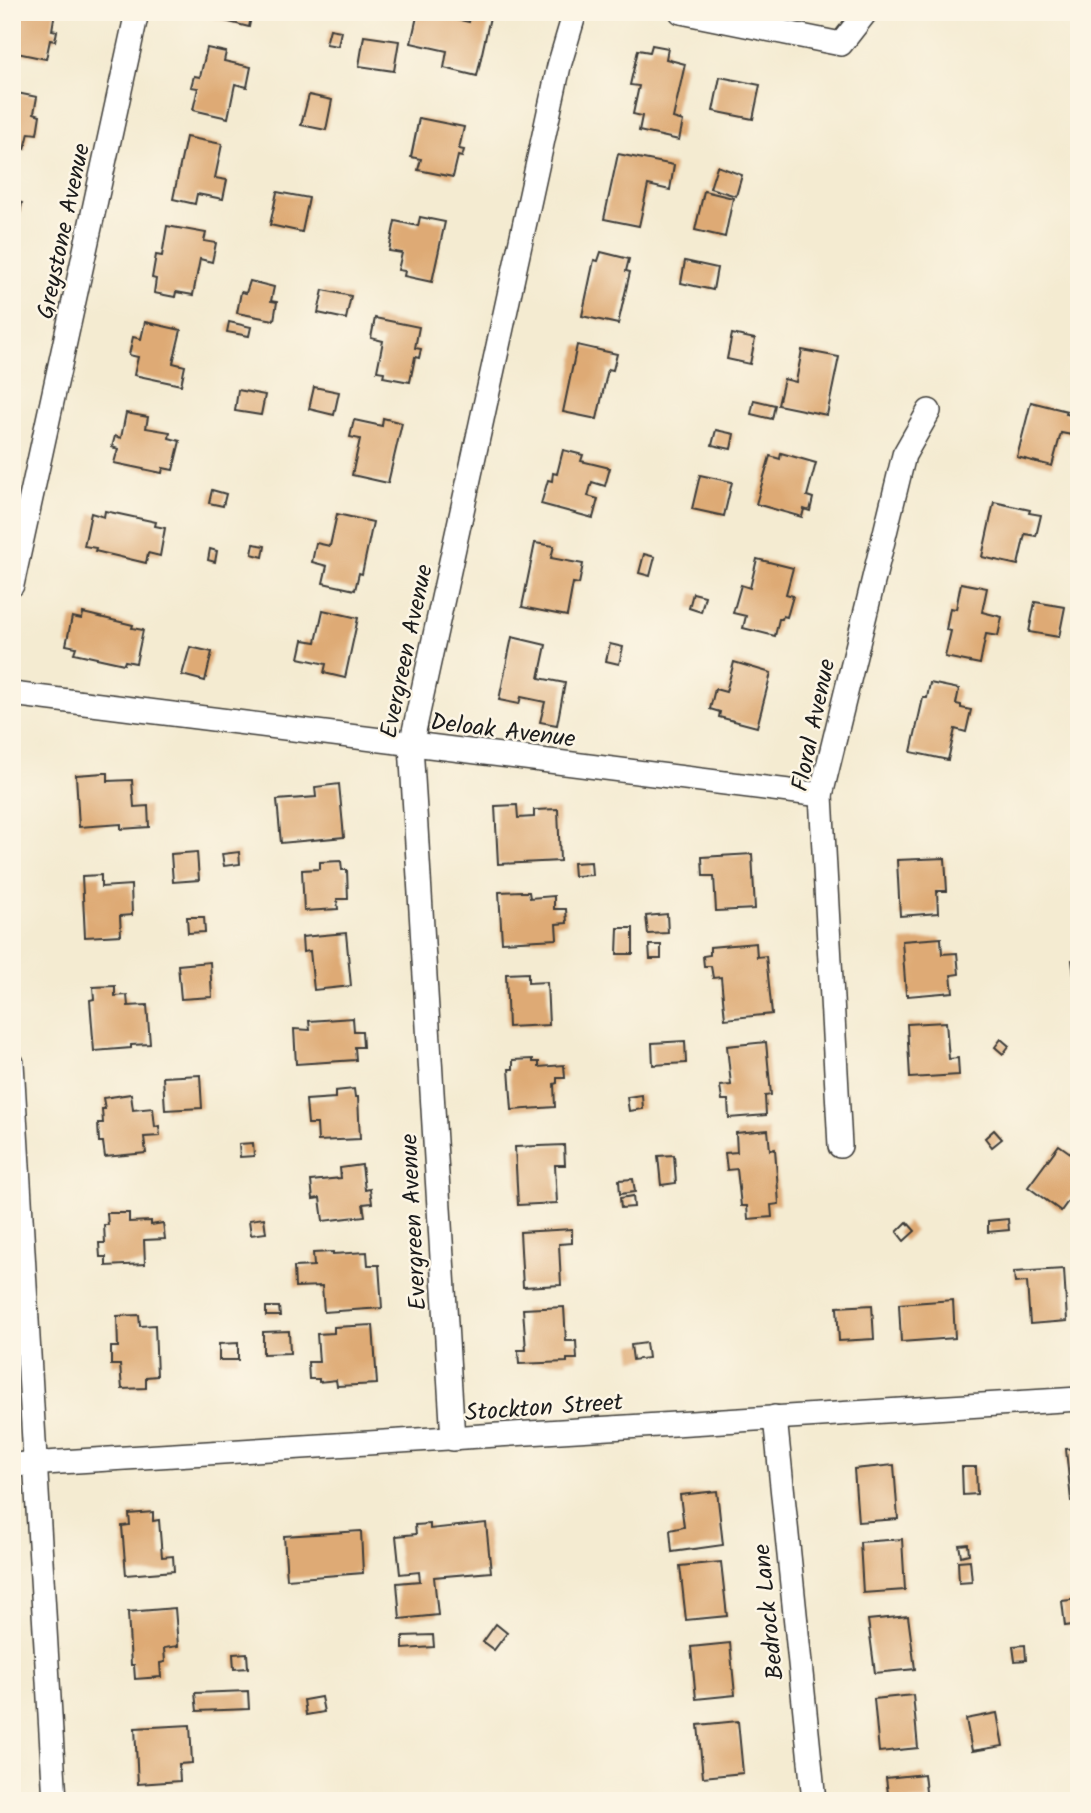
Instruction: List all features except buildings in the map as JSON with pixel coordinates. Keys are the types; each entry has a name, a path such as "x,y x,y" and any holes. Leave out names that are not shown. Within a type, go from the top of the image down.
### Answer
{"street":[{"name":"Greystone Avenue","path":"12,584 138,12"},
{"name":"Evergreen Avenue","path":"453,1439 411,745 559,66 575,12"},
{"path":"681,12 841,44 866,12"},
{"name":"Floral Avenue","path":"840,1146 821,795 904,455 929,411"},
{"name":"Deloak Avenue","path":"12,694 821,795"},
{"path":"12,1063 55,1801"},
{"name":"Stockton Street","path":"12,1465 1079,1399"},
{"name":"Bedrock Lane","path":"775,1417 814,1801"}]}
